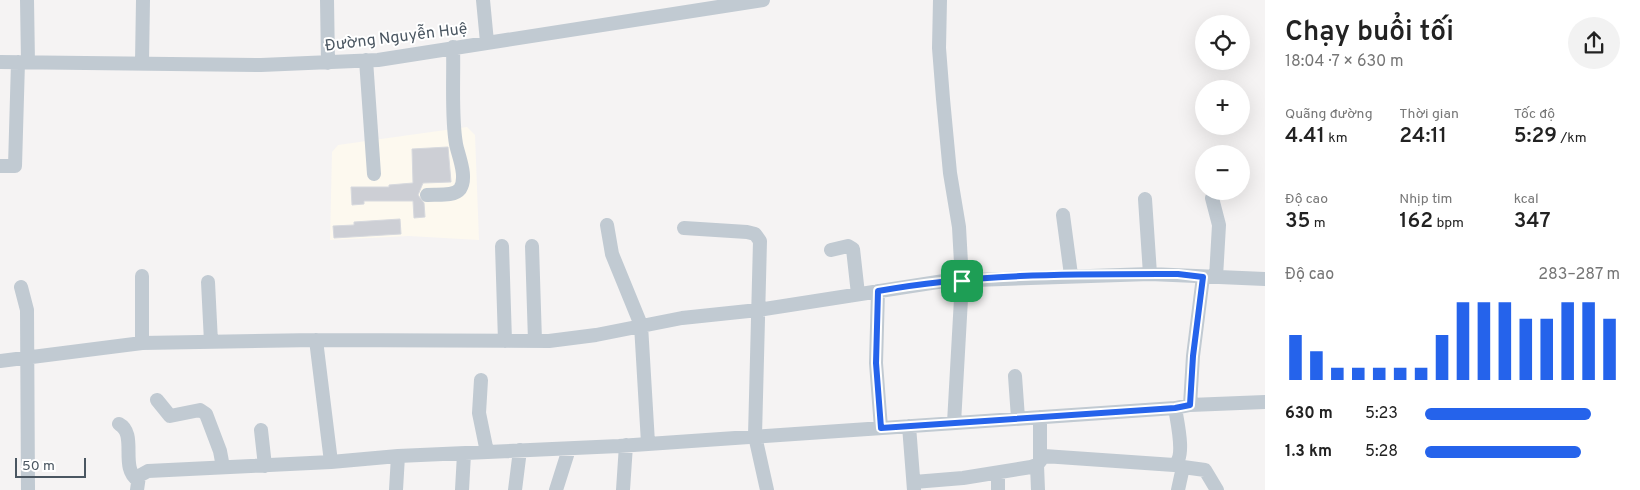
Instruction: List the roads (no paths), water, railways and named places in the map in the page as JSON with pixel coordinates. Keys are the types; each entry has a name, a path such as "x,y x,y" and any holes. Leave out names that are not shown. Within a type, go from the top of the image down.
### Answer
{"street":[{"path":"0,166 15,166 27,0"},
{"path":"142,62 143,0"},
{"path":"327,0 328,63"},
{"path":"483,0 487,42"},
{"name":"Đường Nguyễn Huệ","path":"0,62 142,62 236,65 328,63 366,60 487,42 668,6 763,0"},
{"path":"940,0 939,48 942,99 950,173 959,227 962,281 954,422"},
{"path":"427,195 452,194 460,189 462,184 462,168 455,137 454,47"},
{"path":"366,60 374,174"},
{"path":"1145,199 1150,274"},
{"path":"1190,405 1193,356 1219,225 1213,200"},
{"path":"1063,215 1070,276"},
{"path":"607,225 612,254 641,325 648,443"},
{"path":"684,228 747,232 758,237 761,248 755,436 767,490"},
{"path":"502,246 506,341"},
{"path":"532,246 535,341"},
{"path":"831,250 848,246 853,249 858,294"},
{"path":"0,361 142,343 316,340 535,341 596,335 682,318 758,310 926,283 1150,274 1265,279"},
{"path":"142,276 142,343"},
{"path":"208,282 211,342"},
{"path":"21,287 27,310 28,490"},
{"path":"878,291 876,363 881,428"},
{"path":"316,340 331,462"},
{"path":"1015,376 1018,418"},
{"path":"481,380 479,413 487,452"},
{"path":"156,400 170,416 200,410 206,414 220,450 223,468"},
{"path":"137,485 142,472 148,471 265,466 398,456 569,449 1175,408 1190,405 1265,402"},
{"path":"1175,408 1181,453 1178,490"},
{"path":"1038,490 1040,417"},
{"path":"119,424 124,429 126,435 129,468 137,485"},
{"path":"909,426 914,486 963,484 1039,462 1051,456 1180,465 1205,470 1217,490"},
{"path":"261,430 265,466"},
{"path":"623,490 626,445"},
{"path":"556,490 569,449"},
{"path":"515,490 520,450"},
{"path":"462,490 464,454"},
{"path":"396,490 398,456"},
{"path":"998,473 998,490"}]}
